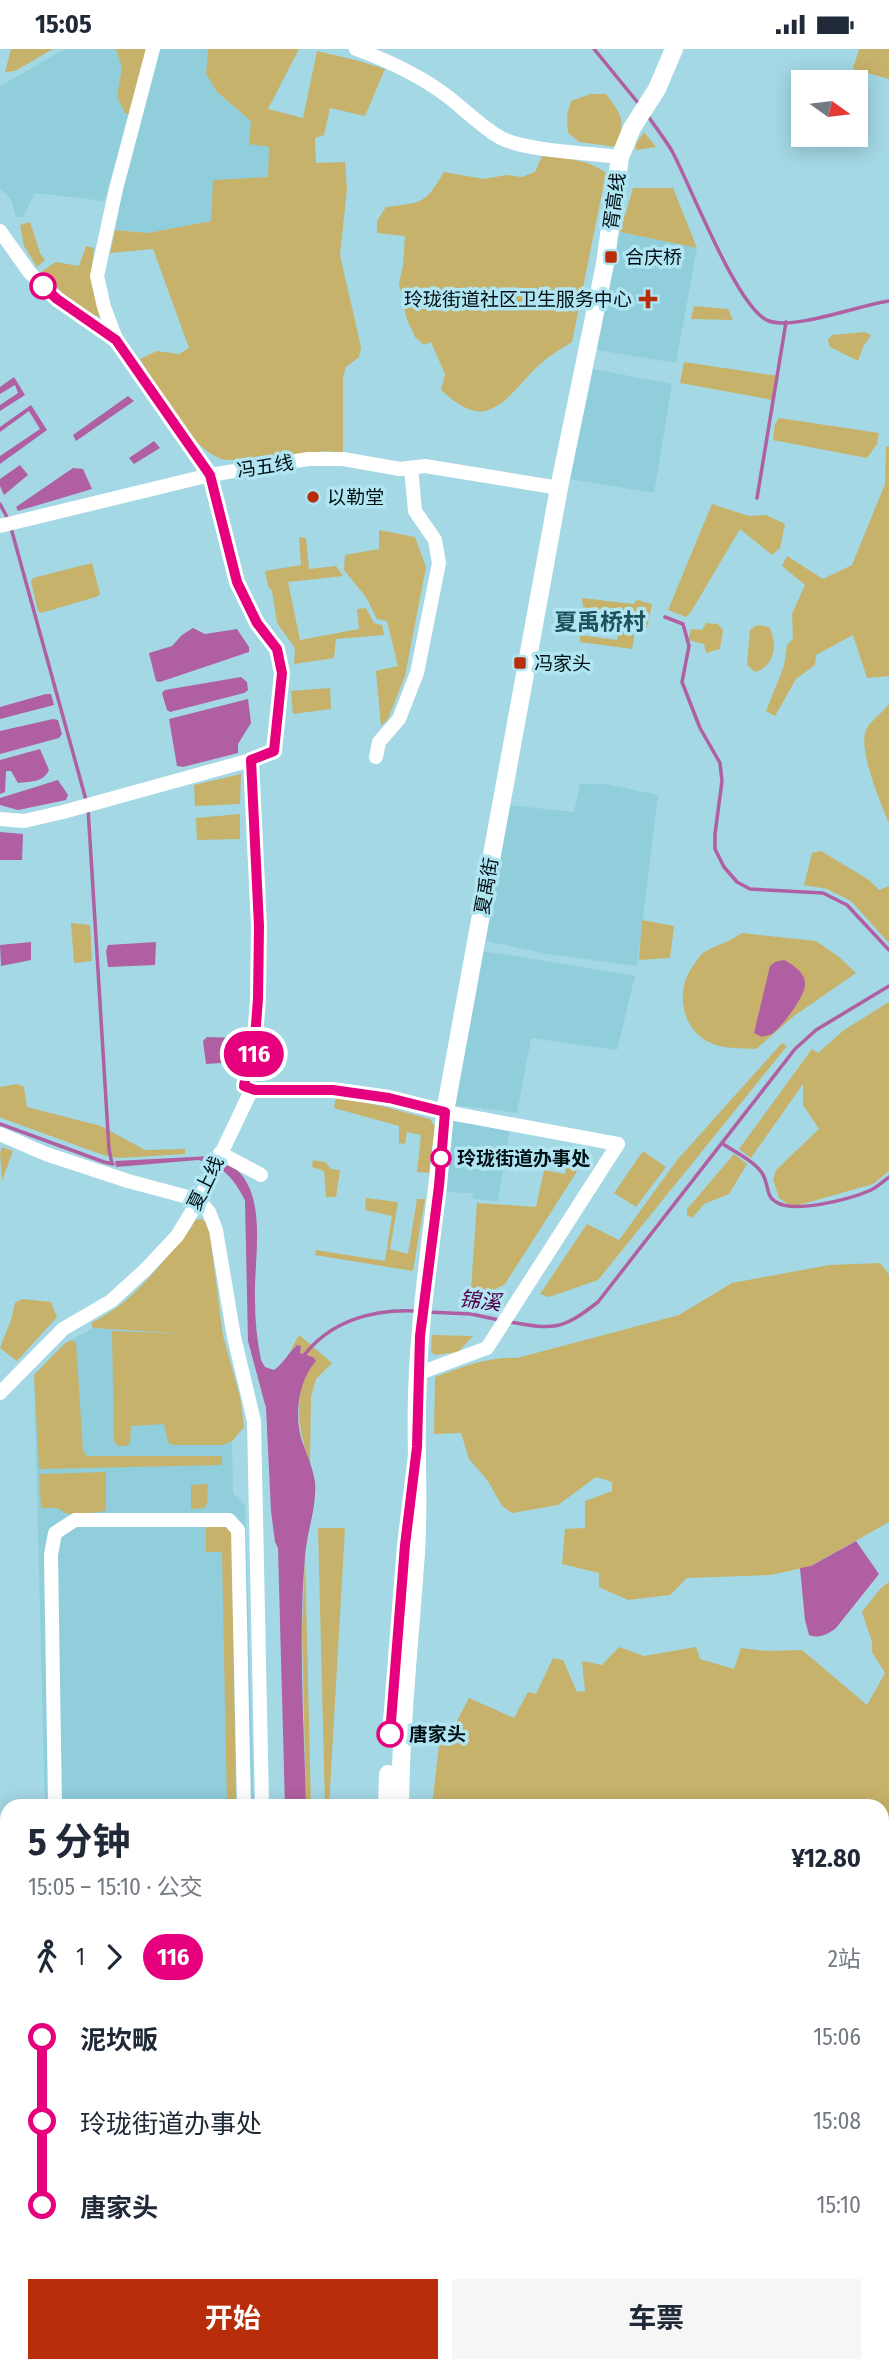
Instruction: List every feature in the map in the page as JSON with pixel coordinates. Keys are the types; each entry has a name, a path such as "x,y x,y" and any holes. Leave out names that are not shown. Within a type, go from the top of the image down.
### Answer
{"main road":[{"name":"胥高线","path":"559,488 605,264 620,157 632,128 657,89 674,49"},
{"name":"夏禹街","path":"417,1374 445,1112 559,488"},
{"path":"400,1799 400,1743 416,1548 417,1374"},
{"path":"387,1799 405,1545 417,1447"}],"street":[{"path":"116,340 104,307 97,276 116,189 153,49"},
{"path":"356,49 394,63 420,78 502,139 543,148 620,157"},
{"name":"冯五线","path":"0,231 30,273 57,299 116,340 210,475 308,459 343,459 400,469 425,466 559,488"},
{"path":"376,757 379,742 399,719 418,673 439,563 435,540 415,511 411,468"},
{"path":"0,526 210,475 237,582 257,623 277,649 282,673 274,751 251,760 52,815 24,821 0,819"},
{"path":"251,760 259,926 258,999 253,1063 248,1064 244,1086 255,1090 333,1090 389,1098 445,1112 618,1144 487,1348 417,1374"},
{"name":"夏上线","path":"0,1394 63,1329 111,1301 177,1236 199,1200 248,1095 255,1090"},
{"path":"0,1134 46,1154 199,1200 209,1212 216,1230 234,1338 254,1421 262,1799"},
{"path":"220,1153 261,1175"},
{"path":"55,1799 51,1555 55,1533 75,1520 229,1520 238,1530 244,1799"}],"shaded area":[{"path":"11,49 53,49 15,71 5,72"},
{"path":"65,49 116,49 122,67 117,97 130,115 104,201 35,193 23,217 16,217 11,199 0,189 0,86"},
{"path":"116,49 146,49 130,115 125,113 117,97 122,67"},
{"path":"159,49 208,49 207,74 217,92 251,121 269,146 268,177 211,221 148,233 115,230 128,165"},
{"path":"208,49 299,49 268,109 303,118 317,51 385,69 365,116 330,108 324,135 315,138 316,163 345,162 347,189 340,255 361,347 359,357 346,367 343,377 343,453 326,451 235,460 219,458 207,451 185,429 140,359 157,351 179,354 189,348 153,249 110,253 115,230 148,233 211,221 213,180 268,177 269,147 249,144 251,121 217,92 206,74"},
{"path":"859,49 889,49 889,79 868,73 868,70 853,69"},
{"path":"591,94 606,94 619,114 622,125 617,147 579,142 568,133 567,115 571,101"},
{"path":"644,132 656,147 636,150 636,144"},
{"path":"542,156 584,162 606,173 572,342 540,364 500,404 485,411 473,410 456,402 441,390 445,374 431,342 424,345 415,337 406,317 399,283 405,236 377,233 377,221 386,207 422,200 432,191 444,172 484,179 506,175 522,177 535,172"},
{"path":"633,188 673,188 697,248 620,232"},
{"path":"30,222 45,260 37,267 24,246 20,225"},
{"name":"玲珑街道社区卫生服务中心","path":"620,232 697,248 676,363 597,350"},
{"path":"86,246 94,248 91,276 100,317 75,305 42,271 56,262 79,266"},
{"path":"694,306 728,309 733,320 691,319"},
{"path":"865,332 871,335 858,361 830,347 828,340 832,335"},
{"path":"684,362 778,376 773,400 680,383"},
{"path":"593,369 672,384 654,493 570,479"},
{"path":"14,377 25,395 0,411 0,405 18,393 15,385 0,394 0,387"},
{"path":"128,396 134,401 76,441 73,435"},
{"path":"31,405 47,430 0,464 0,456 40,429 29,411 0,432 0,427"},
{"path":"779,418 879,433 877,444 867,458 773,440 775,424"},
{"path":"154,441 160,448 134,464 129,458"},
{"path":"889,446 889,676 867,678 853,635 816,655 815,665 796,679 775,716 766,711 784,666 787,645 793,639 792,614 805,585 782,566 787,556 823,579 852,565 885,484 886,447"},
{"path":"20,465 28,475 4,495 0,479"},
{"path":"73,468 83,469 92,489 18,511 16,507"},
{"path":"712,504 749,516 766,515 785,524 780,548 772,555 740,529 686,617 668,610"},
{"path":"379,530 415,537 426,567 405,676 388,719 381,726 376,671 398,666 387,621 377,619 366,597 344,570 345,555 379,549"},
{"path":"299,537 306,538 309,569 336,566 343,576 288,582 300,640 359,629 357,609 366,608 374,623 382,625 384,635 336,639 334,658 294,664 295,648 277,623 272,591 268,586 265,571 301,565"},
{"path":"92,563 100,594 41,613 38,611 31,582 33,578"},
{"path":"582,598 633,604 637,600 652,604 647,628 636,626 632,649 580,642 580,635 617,640 621,615 583,607"},
{"path":"706,623 718,624 723,630 720,649 706,653 704,644 688,640 691,629 702,630"},
{"path":"757,625 769,627 774,647 771,660 755,672 747,665 750,630"},
{"path":"193,628 205,634 237,629 249,647 249,652 160,682 156,681 149,653 172,646"},
{"path":"241,677 247,682 248,690 244,693 170,712 167,710 162,693 165,690"},
{"path":"330,688 331,709 293,714 291,691"},
{"path":"51,694 54,705 0,719 0,707"},
{"path":"248,699 251,723 238,744 238,753 183,767 177,766 169,719"},
{"path":"889,704 889,823 871,775 864,737 869,725"},
{"path":"58,720 62,734 59,738 0,754 0,731"},
{"path":"40,749 49,770 46,774 36,781 18,783 11,771 6,771 5,792 0,794 0,760"},
{"path":"241,774 240,804 195,806 194,785"},
{"path":"58,780 68,795 66,800 18,810 0,805 0,798"},
{"path":"580,784 606,784 658,795 637,966 547,954 486,941 507,805 574,812"},
{"path":"240,814 240,839 197,840 196,818"},
{"path":"0,832 23,834 22,860 0,860"},
{"path":"821,851 869,880 879,890 889,886 889,943 851,901 827,889 804,885 812,853"},
{"path":"642,920 674,926 670,958 639,960"},
{"path":"71,923 90,925 92,961 74,963"},
{"path":"742,933 816,941 856,973 794,1016 756,1049 728,1048 713,1044 702,1038 688,1021 684,1010 684,987 687,976 702,954"},
{"path":"31,942 31,960 1,966 0,945"},
{"path":"156,942 155,965 108,967 108,945"},
{"path":"483,951 635,976 617,1050 531,1038 517,1113 454,1105"},
{"path":"784,960 801,972 804,989 798,1003 782,1025 772,1034 762,1037 754,1033 770,966"},
{"path":"889,1002 889,1171 873,1184 792,1207 779,1198 773,1179 776,1170 819,1129 803,1105 803,1084 751,1158 739,1149 812,1049 818,1053 844,1030"},
{"path":"207,1037 239,1038 236,1062 206,1064 203,1041"},
{"path":"782,1043 787,1046 598,1280 549,1297 540,1294 587,1224 619,1240 678,1159"},
{"path":"18,1084 24,1087 27,1107 101,1126 145,1150 185,1149 185,1154 119,1158 103,1155 4,1119 0,1117 0,1087"},
{"path":"336,1097 430,1119 435,1126 429,1173 417,1172 421,1135 407,1132 405,1144 399,1143 399,1126 334,1108"},
{"path":"452,1119 510,1128 498,1201 473,1199 472,1193 443,1192"},
{"path":"2,1147 13,1151 2,1181 0,1153"},
{"path":"572,1147 582,1148 576,1173 505,1284 494,1290 471,1289 477,1203 536,1207 544,1170 565,1174"},
{"path":"643,1151 666,1167 636,1207 614,1193"},
{"path":"734,1154 747,1164 729,1194 704,1204 692,1218 687,1215 687,1209"},
{"path":"211,1156 231,1165 245,1179 253,1196 257,1238 255,1316 261,1360 265,1367 274,1370 297,1345 301,1346 300,1353 313,1357 316,1361 305,1378 298,1410 302,1441 315,1482 305,1556 302,1618 306,1799 285,1799 278,1548 271,1511 266,1408 248,1341 245,1200 227,1174 207,1162 198,1160 116,1167 115,1161"},
{"path":"313,1160 325,1162 331,1169 340,1170 336,1197 326,1197 324,1171 312,1167"},
{"path":"366,1198 398,1202 390,1249 408,1254 417,1199 425,1199 413,1271 315,1255 316,1250 385,1261 392,1216 365,1210"},
{"path":"195,1220 206,1222 210,1235 223,1336 240,1397 244,1427 232,1441 223,1445 174,1445 168,1443 164,1424 131,1426 130,1444 118,1446 114,1441 112,1331 190,1334 93,1328 91,1323 121,1305 134,1293 169,1255"},
{"path":"880,1263 889,1274 889,1522 811,1566 771,1575 687,1578 670,1595 628,1600 599,1587 599,1573 562,1564 565,1529 585,1528 585,1501 612,1491 612,1482 596,1477 558,1505 512,1513 502,1506 488,1481 469,1459 461,1433 434,1434 435,1377 475,1363 517,1358 679,1315 732,1283 829,1265"},
{"path":"22,1299 51,1302 57,1317 17,1361 0,1348 15,1303"},
{"path":"93,1328 223,1336 240,1397 244,1427 232,1441 233,1493 245,1505 254,1799 45,1799 34,1375 64,1344"},
{"path":"299,1335 332,1363 316,1379 311,1397 310,1463 302,1437 299,1410 302,1384 315,1361 313,1357 300,1353 301,1346 297,1345 290,1351"},
{"path":"432,1335 473,1336 458,1352 436,1355 431,1352"},
{"path":"71,1340 76,1342 83,1451 87,1456 222,1456 222,1465 39,1469 34,1375"},
{"path":"106,1472 106,1511 73,1515 58,1508 41,1508 39,1474"},
{"path":"208,1484 207,1504 204,1508 191,1509 191,1485"},
{"path":"206,1525 230,1527 236,1799 227,1799 222,1552 206,1552"},
{"path":"318,1528 345,1528 329,1799 325,1799"},
{"path":"856,1541 879,1574 836,1628 823,1635 809,1635 800,1568 811,1566"},
{"path":"305,1555 311,1799 306,1799 302,1629"},
{"path":"889,1582 889,1799 433,1799 439,1745 448,1738 469,1698 514,1718 528,1692 536,1694 553,1658 563,1660 577,1692 585,1691 582,1661 602,1665 619,1647 644,1656 696,1647 700,1659 734,1669 741,1648 767,1651 802,1650 867,1705 885,1673 872,1652 872,1642 862,1612"}],"waterway":[{"path":"594,49 639,104"},
{"path":"648,116 672,151 729,272 757,312 769,321 794,322 889,301"},
{"path":"757,498 786,322"},
{"path":"0,504 9,521"},
{"path":"11,528 86,800"},
{"path":"665,617 683,624 689,646 682,682 700,728 720,763 722,781 715,849 724,867 737,882 750,889 823,893 847,905 889,950"},
{"path":"88,808 112,1164"},
{"name":"锦溪","path":"510,1322 548,1327 566,1323 598,1302 795,1049 816,1030 889,986"},
{"path":"0,1124 113,1164"},
{"path":"723,1144 759,1169 770,1196 784,1205 809,1206 850,1197 871,1190 889,1177"},
{"name":"锦溪","path":"302,1358 313,1345 338,1326 383,1312 416,1311"},
{"name":"锦溪","path":"427,1312 471,1314 499,1320"}],"bus line":[{"name":"116","path":"43,286 57,299 116,340 210,475 237,582 257,623 277,649 282,673 274,751 251,760 259,926 258,999 253,1063 248,1064 244,1086 255,1090 333,1090 389,1098 445,1112 439,1186 420,1336 417,1447 405,1545 390,1734"}],"place":[{"name":"合庆桥","path":"611,257"},
{"name":"玲珑街道社区卫生服务中心","path":"648,299"},
{"name":"以勒堂","path":"313,497"},
{"name":"冯家头","path":"520,663"},
{"name":"玲珑街道办事处","path":"441,1158"},
{"name":"唐家头","path":"390,1734"}],"district":[{"name":"夏禹桥村","path":"600,622"}]}
